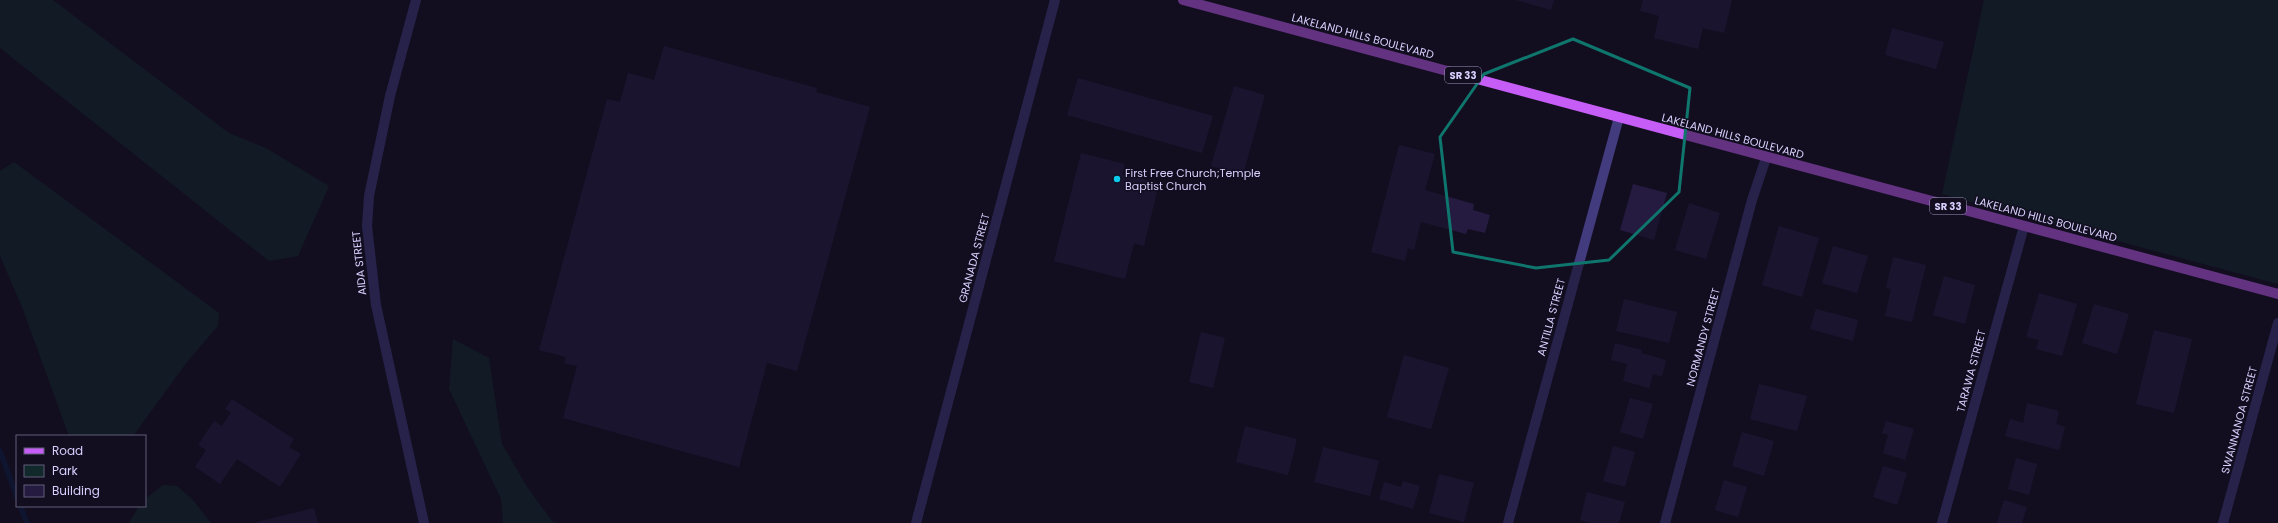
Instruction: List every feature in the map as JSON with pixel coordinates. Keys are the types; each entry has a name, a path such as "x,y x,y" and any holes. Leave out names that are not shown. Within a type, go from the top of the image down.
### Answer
{"main road":[{"name":"LAKELAND HILLS BOULEVARD","path":"1183,0 1766,158 2278,294"}],"street":[{"name":"AIDA STREET","path":"416,0 390,96 369,196 367,226 376,305 424,523"},
{"name":"GRANADA STREET","path":"916,523 1055,0"},
{"name":"ANTILLA STREET","path":"1508,523 1619,117"},
{"name":"NORMANDY STREET","path":"1665,523 1752,200 1766,158"},
{"name":"TARAWA STREET","path":"1942,523 2024,226"},
{"name":"SWANNANOA STREET","path":"2224,523 2278,323"}],"highlighted area":[{"path":"1573,39 1690,88 1679,192 1609,260 1536,268 1453,252 1440,137 1484,74"}],"green space":[{"path":"0,0 53,0 229,133 266,148 329,186 298,256 269,261 0,48"},
{"path":"1984,0 2278,0 2278,284 1942,194"},
{"path":"14,162 219,313 218,326 187,362 134,435 69,435 22,307 0,256 0,171"},
{"path":"453,339 489,358 502,444 527,487 553,522 558,523 503,523 501,499 449,389"},
{"path":"163,485 177,486 193,500 211,523 129,523 138,507 146,507 146,498"}],"building":[{"path":"1516,0 1554,0 1551,10"},
{"path":"1643,0 1732,0 1724,33 1703,28 1698,49 1654,38 1659,16 1640,11"},
{"path":"1892,28 1944,42 1936,69 1885,55"},
{"path":"664,46 817,88 816,92 870,107 797,371 767,363 739,467 563,418 577,366 564,363 566,357 539,350 607,99 620,102 628,73 654,80"},
{"path":"1078,78 1213,116 1202,153 1067,115"},
{"path":"1234,86 1265,95 1243,175 1211,166"},
{"path":"1399,145 1435,154 1425,190 1474,204 1473,210 1490,215 1485,233 1468,229 1466,234 1421,222 1414,250 1408,248 1405,261 1371,252"},
{"path":"1081,153 1125,164 1122,174 1159,183 1144,246 1134,243 1125,279 1054,261"},
{"path":"1633,184 1667,193 1654,240 1620,230"},
{"path":"1689,203 1720,213 1706,259 1675,250"},
{"path":"1779,226 1819,238 1802,297 1762,285"},
{"path":"1833,246 1868,256 1857,293 1822,283"},
{"path":"1893,257 1926,265 1912,322 1885,316 1891,289 1886,288"},
{"path":"1944,276 1975,285 1965,324 1933,315"},
{"path":"2039,293 2077,304 2062,356 2036,349 2039,340 2026,337"},
{"path":"1624,299 1677,312 1669,343 1616,331"},
{"path":"2094,304 2129,314 2117,354 2082,343"},
{"path":"1816,309 1858,320 1853,341 1810,329"},
{"path":"2154,330 2192,339 2174,413 2136,404"},
{"path":"1201,332 1225,338 1213,388 1189,382"},
{"path":"1615,343 1642,350 1641,353 1666,360 1662,377 1653,374 1649,388 1623,381 1627,364 1611,360"},
{"path":"1404,355 1449,368 1431,429 1387,417"},
{"path":"1759,384 1807,396 1797,431 1750,419"},
{"path":"1630,398 1653,404 1643,439 1620,432"},
{"path":"232,399 294,439 289,447 301,454 280,487 237,459 220,484 195,467 206,450 198,445 214,421 222,426 231,412 225,409"},
{"path":"2027,403 2059,411 2056,424 2065,427 2059,450 2005,436 2010,419 2023,423"},
{"path":"1886,421 1914,429 1905,460 1883,453 1888,435 1882,433"},
{"path":"1245,426 1297,439 1288,475 1236,462"},
{"path":"1742,432 1774,441 1764,476 1732,466"},
{"path":"1613,446 1635,452 1625,487 1603,481"},
{"path":"1323,447 1379,461 1370,496 1314,482"},
{"path":"2016,458 2037,464 2029,495 2008,489"},
{"path":"1883,466 1907,473 1897,505 1873,497"},
{"path":"1439,474 1474,483 1464,522 1429,513"},
{"path":"1724,480 1747,487 1738,517 1715,510"},
{"path":"1403,481 1420,486 1413,509 1379,499 1384,482 1401,487"},
{"path":"1587,492 1625,502 1619,523 1592,523 1580,520"},
{"path":"2004,500 2027,507 2022,523 1997,523"},
{"path":"314,508 318,523 257,523 257,522"}],"waterway":[{"path":"0,451 16,494"},
{"path":"20,507 27,523"}],"place":[{"name":"First Free Church;Temple Baptist Church","path":"1117,179"}]}
